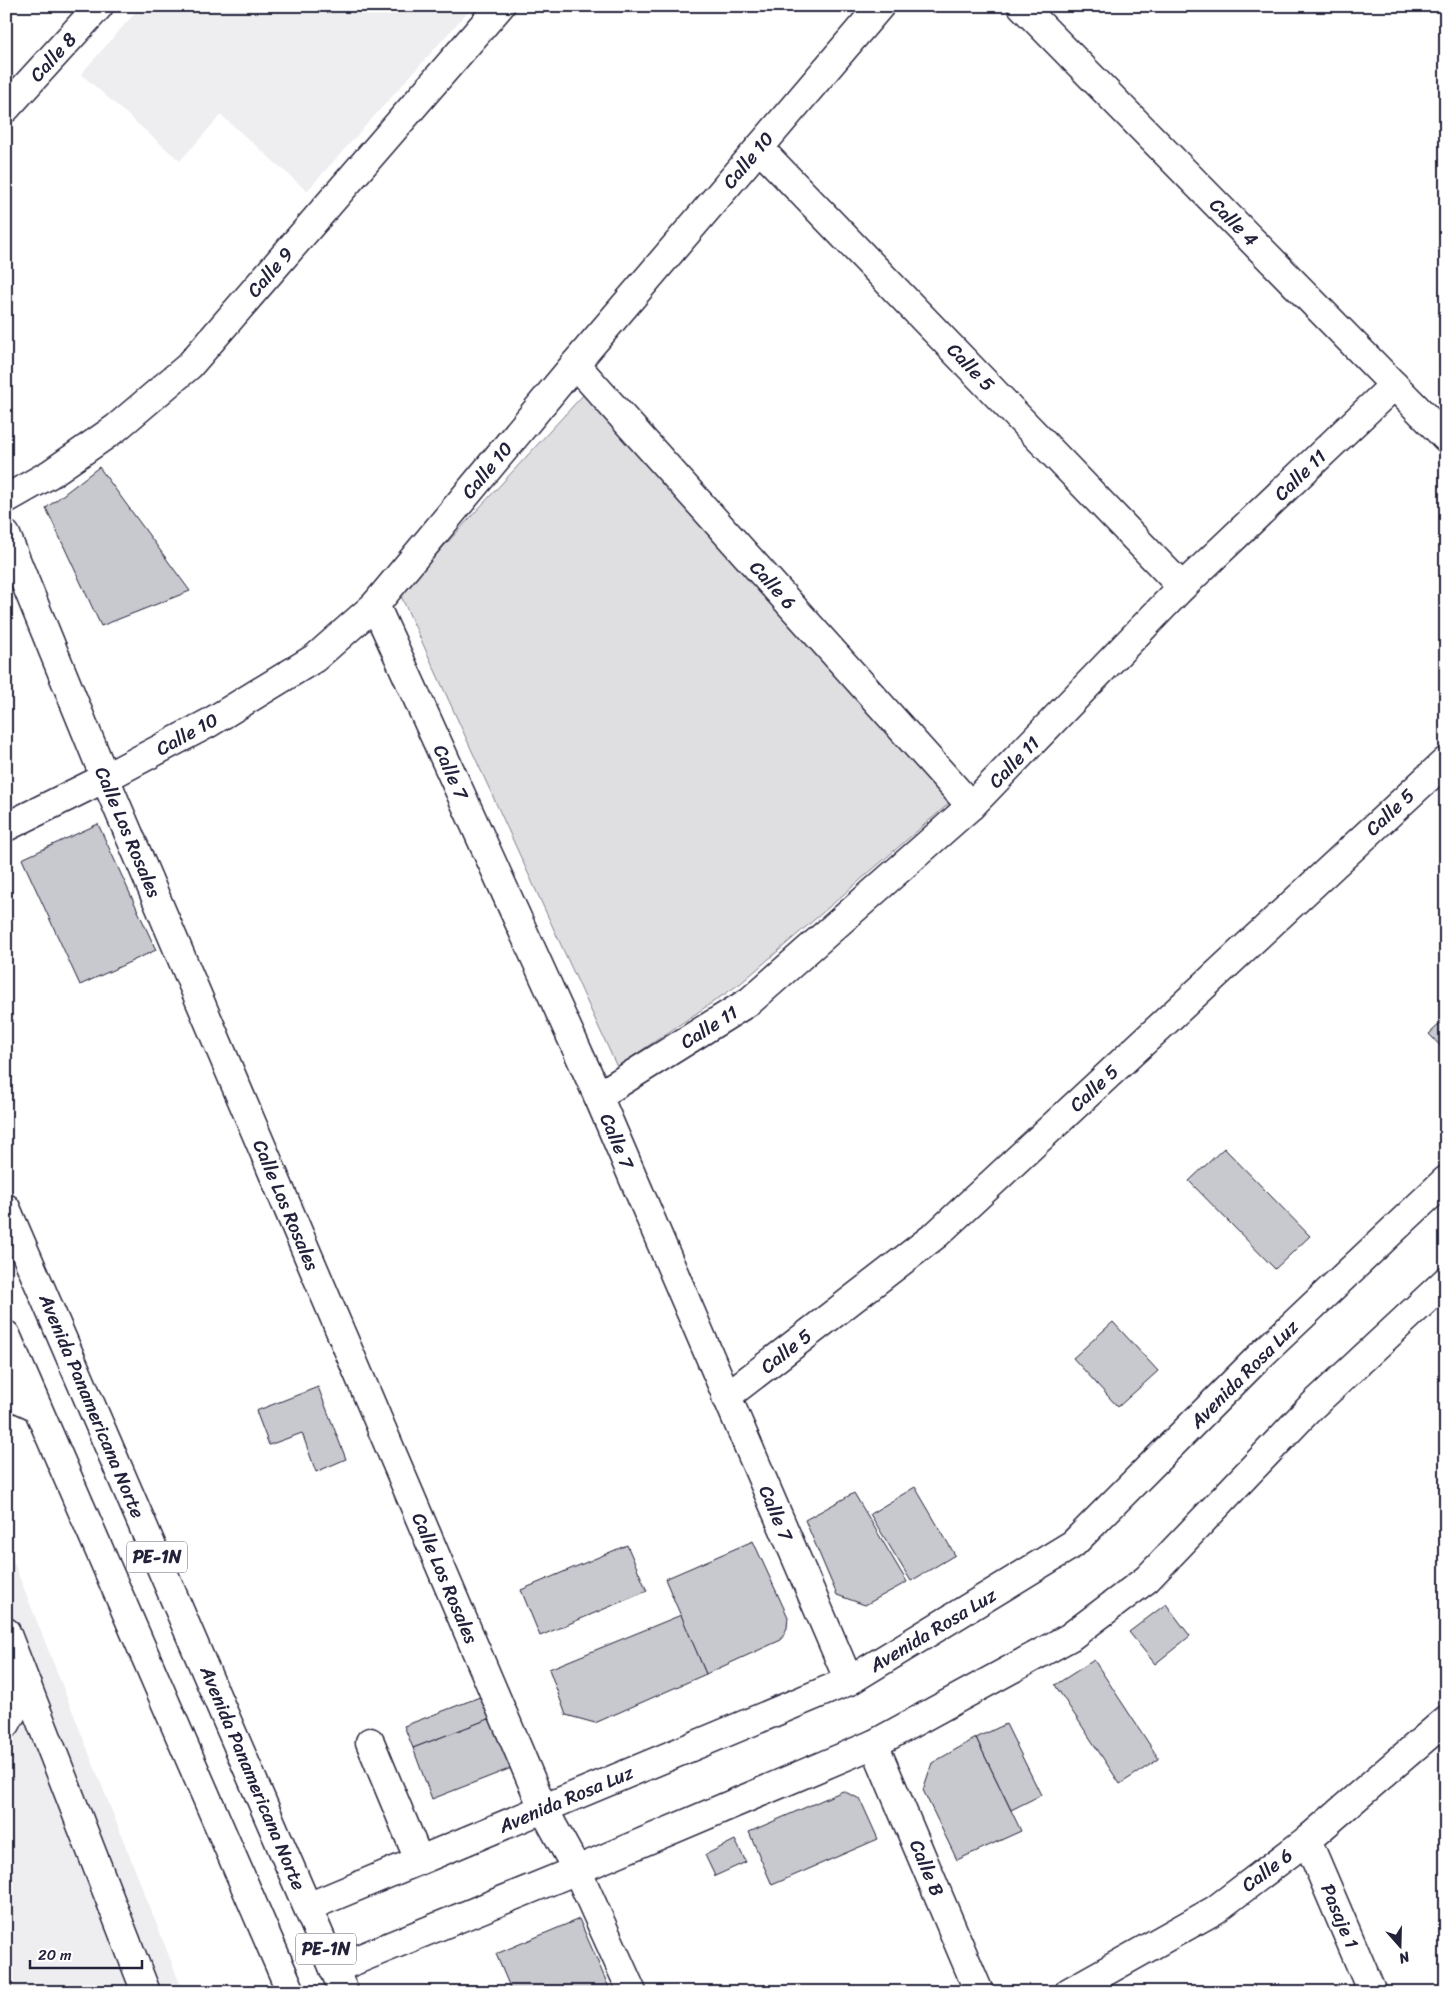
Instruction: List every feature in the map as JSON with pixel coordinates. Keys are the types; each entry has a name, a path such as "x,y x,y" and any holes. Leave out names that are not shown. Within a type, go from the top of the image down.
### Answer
{"main road":[{"name":"Calle 8","path":"6,108 99,6"},
{"name":"Calle 9","path":"6,499 50,474 116,428 189,366 500,6"},
{"name":"Calle 10","path":"6,827 105,778 209,723 315,658 375,605 575,364 880,6"},
{"name":"Calle 4","path":"1022,6 1446,438"},
{"name":"Calle 5","path":"759,148 1182,587"},
{"name":"Calle 6","path":"575,364 971,806"},
{"name":"Calle 11","path":"598,1096 750,1001 971,806 1182,587 1394,385"},
{"name":"Calle Los Rosales","path":"6,535 105,778 543,1808 577,1870 632,1992"},
{"name":"Calle 7","path":"375,605 598,1096 849,1681"},
{"name":"Calle 5","path":"726,1397 937,1234 1446,760"},
{"name":"Avenida Rosa Luz","path":"308,1907 849,1681 1073,1544 1260,1356 1446,1180"},
{"name":"Avenida Panamericana Norte","path":"6,1208 308,1907"},
{"path":"339,1980 577,1870 874,1744 1070,1637 1147,1579 1310,1408 1446,1281"},
{"name":"PE-1N","path":"6,1336 291,1992"},
{"path":"6,1393 37,1407"},
{"path":"6,1632 146,1992"},
{"path":"6,1724 27,1685"},
{"name":"Calle 6","path":"1069,1992 1214,1910 1307,1840 1446,1720"},
{"path":"370,1742 419,1860"},
{"name":"Calle B","path":"874,1744 979,1992"},
{"name":"Pasaje 1","path":"1307,1840 1372,1992"},
{"name":"PE-1N","path":"308,1907 339,1980"}],"shaded area":[{"path":"141,6 473,6 307,191 221,115 180,161 81,74"},
{"path":"584,394 953,800 741,983 617,1067 400,594"},
{"path":"6,1543 162,1938 183,1992 6,1992"}],"building":[{"path":"99,467 190,591 101,626 46,508"},
{"path":"98,824 156,950 80,985 22,859"},
{"path":"1446,1018 1446,1052 1429,1034"},
{"path":"1224,1148 1310,1236 1275,1269 1189,1181"},
{"path":"1113,1322 1158,1371 1118,1407 1073,1358"},
{"path":"318,1387 346,1459 316,1472 302,1433 269,1445 256,1411"},
{"path":"915,1487 955,1555 911,1581 870,1514"},
{"path":"854,1493 907,1582 865,1605 837,1595 805,1520"},
{"path":"753,1541 788,1617 787,1628 781,1640 706,1674 665,1579"},
{"path":"627,1545 647,1591 540,1636 521,1590"},
{"path":"1166,1604 1190,1636 1155,1664 1129,1632"},
{"path":"681,1615 706,1674 595,1723 566,1715 549,1669"},
{"path":"1094,1660 1159,1759 1120,1784 1055,1685"},
{"path":"485,1695 494,1717 413,1748 404,1726"},
{"path":"494,1717 514,1767 432,1799 413,1748"},
{"path":"1006,1724 1041,1795 1011,1810 976,1738"},
{"path":"976,1738 1021,1831 957,1860 923,1790 932,1763"},
{"path":"843,1791 860,1799 878,1839 772,1885 749,1832"},
{"path":"735,1840 746,1862 715,1876 705,1855"},
{"path":"579,1919 611,1992 512,1992 496,1954"}]}
